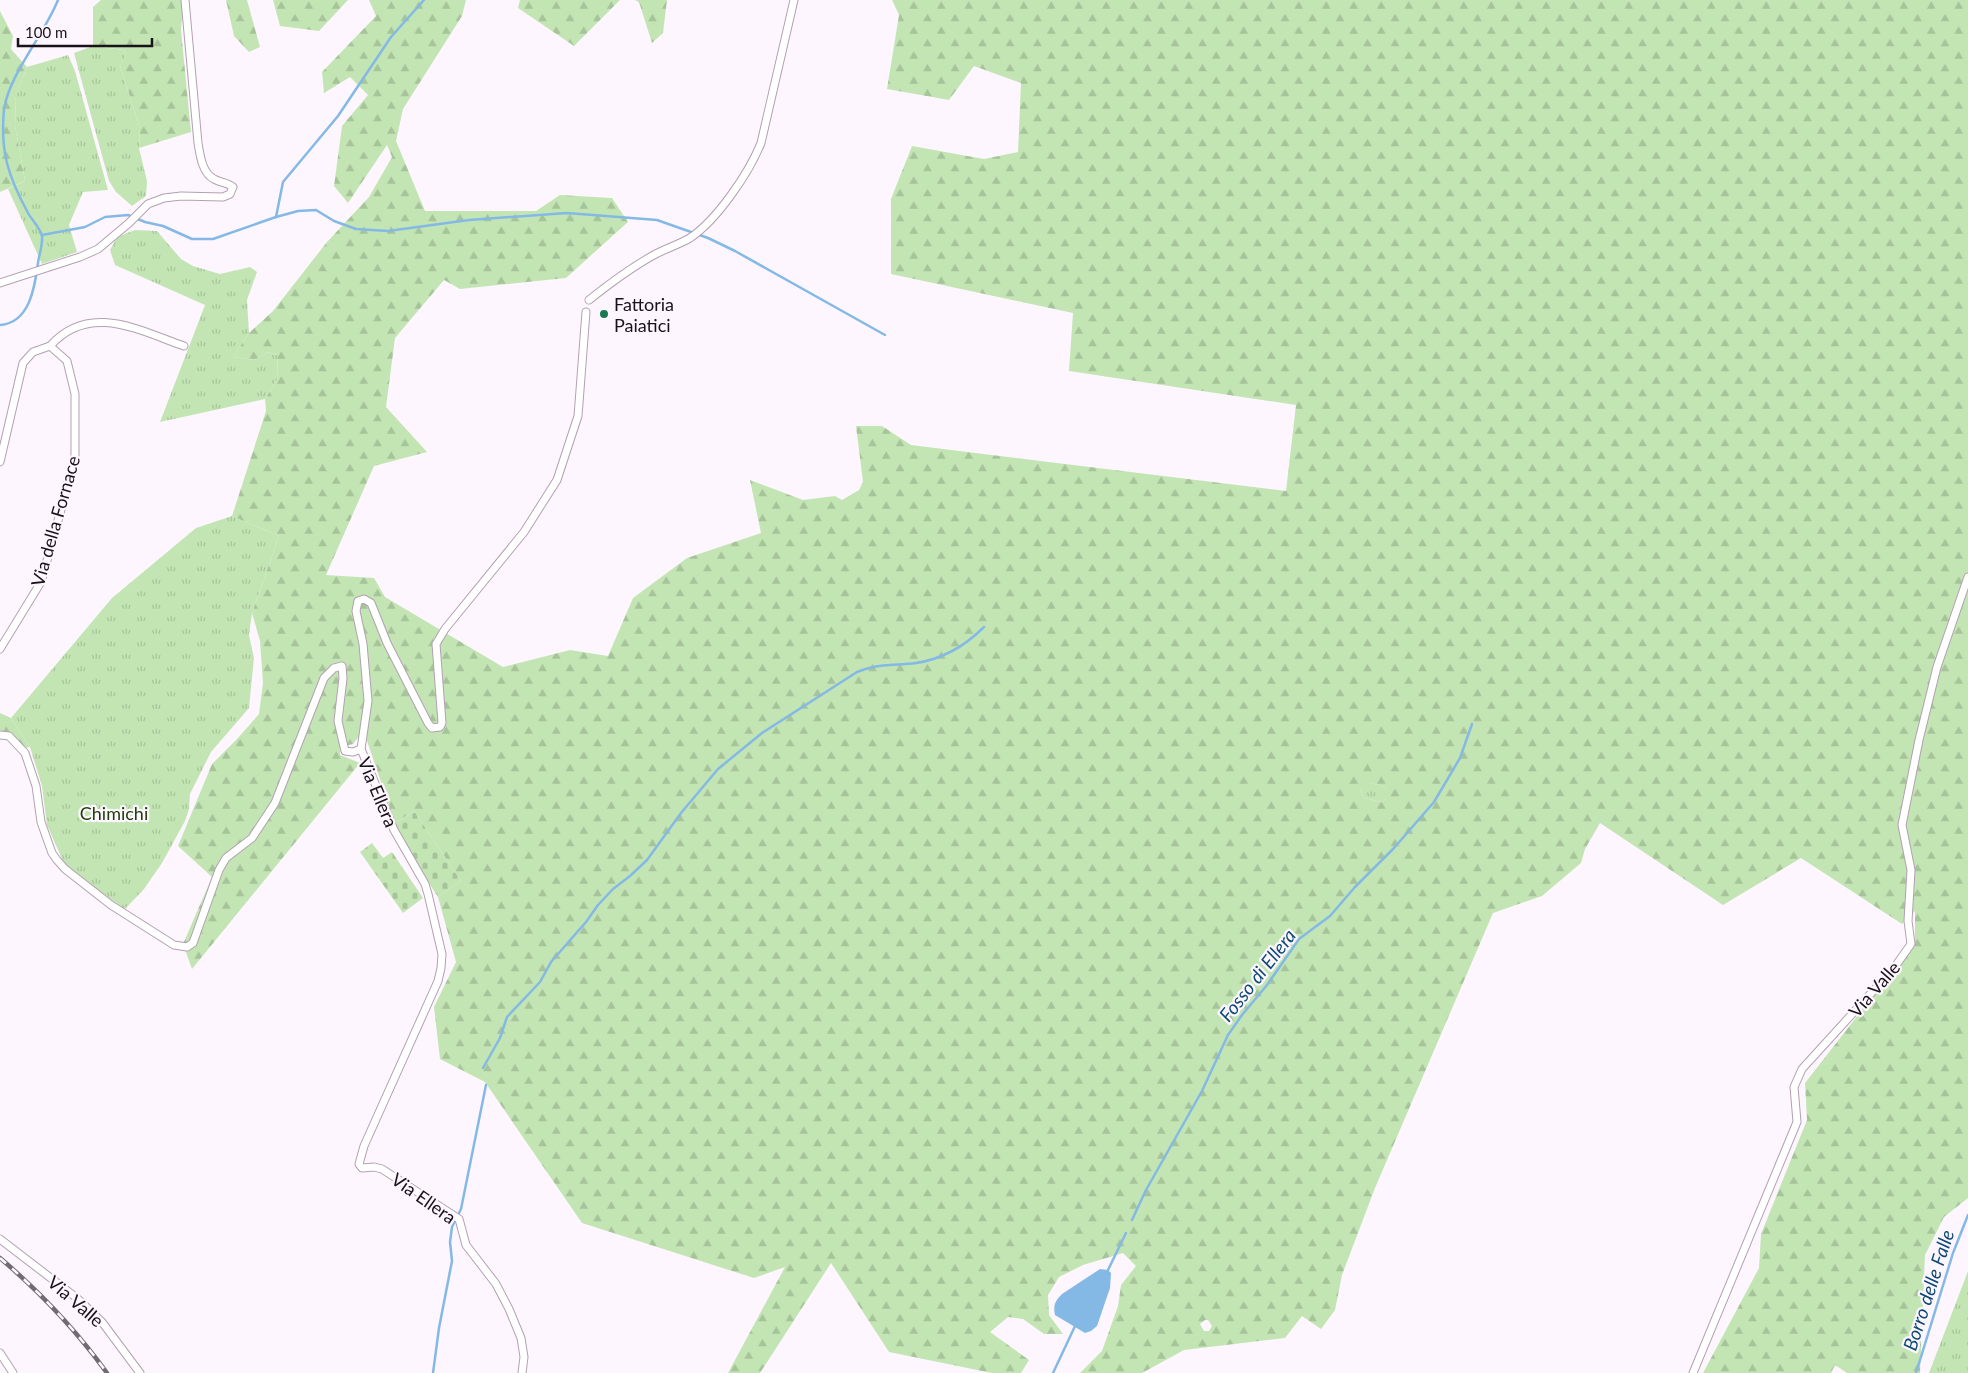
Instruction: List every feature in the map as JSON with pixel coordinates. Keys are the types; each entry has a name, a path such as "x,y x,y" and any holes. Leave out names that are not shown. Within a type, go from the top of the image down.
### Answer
{"street":[{"path":"0,283 80,258 98,248 129,223 148,204 164,198 181,196 223,197 230,194 233,188 228,183 212,178 202,161 198,143 185,0"},
{"path":"589,300 621,275 652,256 689,238 728,199 757,153 764,133 794,0"},
{"path":"361,749 368,701 363,644 356,611 358,601 364,598 371,603 387,643 428,723 432,728 438,728 442,723 436,644 445,629 524,532 557,480 578,416 586,312"},
{"path":"0,462 23,363 33,352 50,346 64,333 95,321 118,323 184,346"},
{"name":"Via della Fornace","path":"0,649 41,582 75,458 75,394 67,361 50,346"},
{"name":"Via Valle","path":"1693,1373 1798,1122 1794,1087 1802,1069 1894,968 1911,944 1908,921 1911,870 1902,825 1919,740 1937,666 1968,577"},
{"name":"Via Ellera","path":"0,735 9,736 25,753 36,787 41,822 52,853 57,860 65,869 112,905 174,945 187,947 193,942 219,870 226,858 252,838 275,803 324,678 334,668 342,666 343,678 338,721 345,751 353,752 361,749 394,830 424,884 442,954 438,981 364,1146 359,1164 362,1168 374,1167 382,1169 459,1219 466,1245 496,1284 521,1338 524,1357 522,1373"},
{"name":"Via Valle","path":"0,1240 78,1299 102,1322 140,1373"},
{"path":"0,1353 13,1373"}],"green space":[{"path":"101,0 183,0 181,30 191,132 139,148 140,128 120,66 126,56 124,50 93,46 93,7"},
{"path":"226,0 247,0 260,47 249,52 234,36"},
{"path":"273,0 348,0 319,31 280,26"},
{"path":"369,0 466,0 462,16 403,109 396,141 425,211 536,211 560,195 612,198 628,222 566,278 460,289 444,280 395,338 386,407 427,452 374,466 326,575 374,578 385,597 503,667 570,650 608,656 633,598 687,558 761,533 750,480 803,500 835,496 842,500 859,490 863,482 856,426 882,426 911,445 1286,491 1296,405 1069,371 1073,313 891,274 891,199 912,146 984,159 1018,152 1021,83 974,66 949,100 887,89 899,15 892,0 1968,0 1968,1198 1944,1217 1925,1255 1920,1373 1847,1373 1835,1365 1831,1373 1703,1373 1759,1268 1761,1234 1807,1120 1805,1083 1915,942 1915,911 1902,924 1801,858 1723,905 1600,823 1585,849 1581,863 1542,896 1493,913 1375,1188 1342,1275 1335,1310 1321,1329 1302,1316 1285,1338 1184,1350 1142,1373 1080,1373 1102,1351 1118,1306 1121,1285 1136,1266 1123,1253 1083,1265 1059,1277 1048,1295 1049,1315 1063,1334 1044,1334 1023,1319 1008,1317 990,1332 1029,1360 1021,1373 992,1373 889,1352 831,1263 760,1373 728,1373 785,1267 754,1278 582,1223 485,1082 440,1059 434,1007 456,962 438,897 461,881 414,811 395,823 366,738 360,735 353,744 341,747 340,755 360,763 192,969 183,944 212,877 178,846 212,764 259,714 263,683 260,641 252,613 279,536 232,516 266,411 265,399 278,378 277,355 268,352 255,360 233,357 249,333 273,311 327,242 369,197 392,157 387,145 348,203 334,186 342,126 368,95 350,77 324,93 322,72 376,16","holes":["1372,783 1384,787 1390,794 1382,802 1364,798 1360,789","1208,1320 1212,1326 1209,1331 1204,1331 1200,1324"]},
{"path":"520,0 620,0 574,46 518,8"},
{"path":"635,0 667,0 663,33 652,43 639,2"},
{"path":"0,11 13,36 11,49 27,67 16,94 15,125 25,181 0,192"},
{"path":"93,46 124,50 126,56 120,66 140,128 139,148 147,181 146,196 132,206 116,192 109,181 74,53"},
{"path":"68,55 75,71 108,190 83,192 69,225 77,252 42,264 8,189 25,181 15,125 16,94 27,67"},
{"path":"135,230 157,231 181,259 193,266 220,274 250,267 257,272 247,300 249,333 233,357 255,360 268,352 277,355 278,378 265,399 160,422 205,305 115,265 110,250 117,237"},
{"name":"Chimichi","path":"232,516 279,536 252,613 249,635 254,658 249,708 211,752 190,794 189,809 185,821 162,863 144,889 125,909 72,873 63,861 47,825 42,786 30,747 11,718 112,598 196,528"},
{"path":"0,713 11,718 30,747 25,748 9,732 0,731"},
{"path":"1372,783 1384,787 1391,794 1382,802 1364,798 1360,789"},
{"path":"414,811 461,881 438,897 400,839 395,823"},
{"path":"372,843 383,858 392,852 423,898 403,913 360,852"},
{"path":"1968,1271 1968,1373 1929,1373"}],"water":[{"path":"1100,1269 1108,1270 1111,1273 1110,1288 1097,1326 1085,1333 1055,1315 1054,1306 1062,1294"}],"waterway":[{"path":"0,325 10,323 18,318 29,302 33,292 42,239 40,230 28,213 15,187 7,163 3,138 4,109 7,95 13,82 58,0"},
{"path":"42,235 85,227 105,217 128,215 145,222 163,226 192,239 213,239 276,217 283,182 338,116 391,37 424,0"},
{"path":"276,217 298,211 316,210 334,221 356,229 388,231 469,220 567,213 657,220 708,238 735,251 885,335"},
{"path":"483,1068 500,1038 507,1017 540,982 551,962 586,922 598,905 613,889 647,860 681,813 718,769 762,733 857,672 878,666 916,663 944,655 961,646 984,627"},
{"name":"Fosso di Ellera","path":"1132,1220 1146,1190 1202,1091 1228,1035 1267,985 1299,939 1330,916 1434,802 1460,758 1472,724"},
{"path":"433,1373 439,1328 452,1261 450,1242 452,1227 461,1209 486,1085"},
{"name":"Borro delle Falle","path":"1916,1373 1953,1253 1968,1215"},
{"name":"Fosso di Ellera","path":"1107,1272 1126,1233"},
{"name":"Fosso di Ellera","path":"1053,1373 1076,1324"}],"railway":[{"path":"0,1258 57,1312 107,1373"}],"place":[{"name":"Fattoria Paiatici","path":"604,314"}]}
